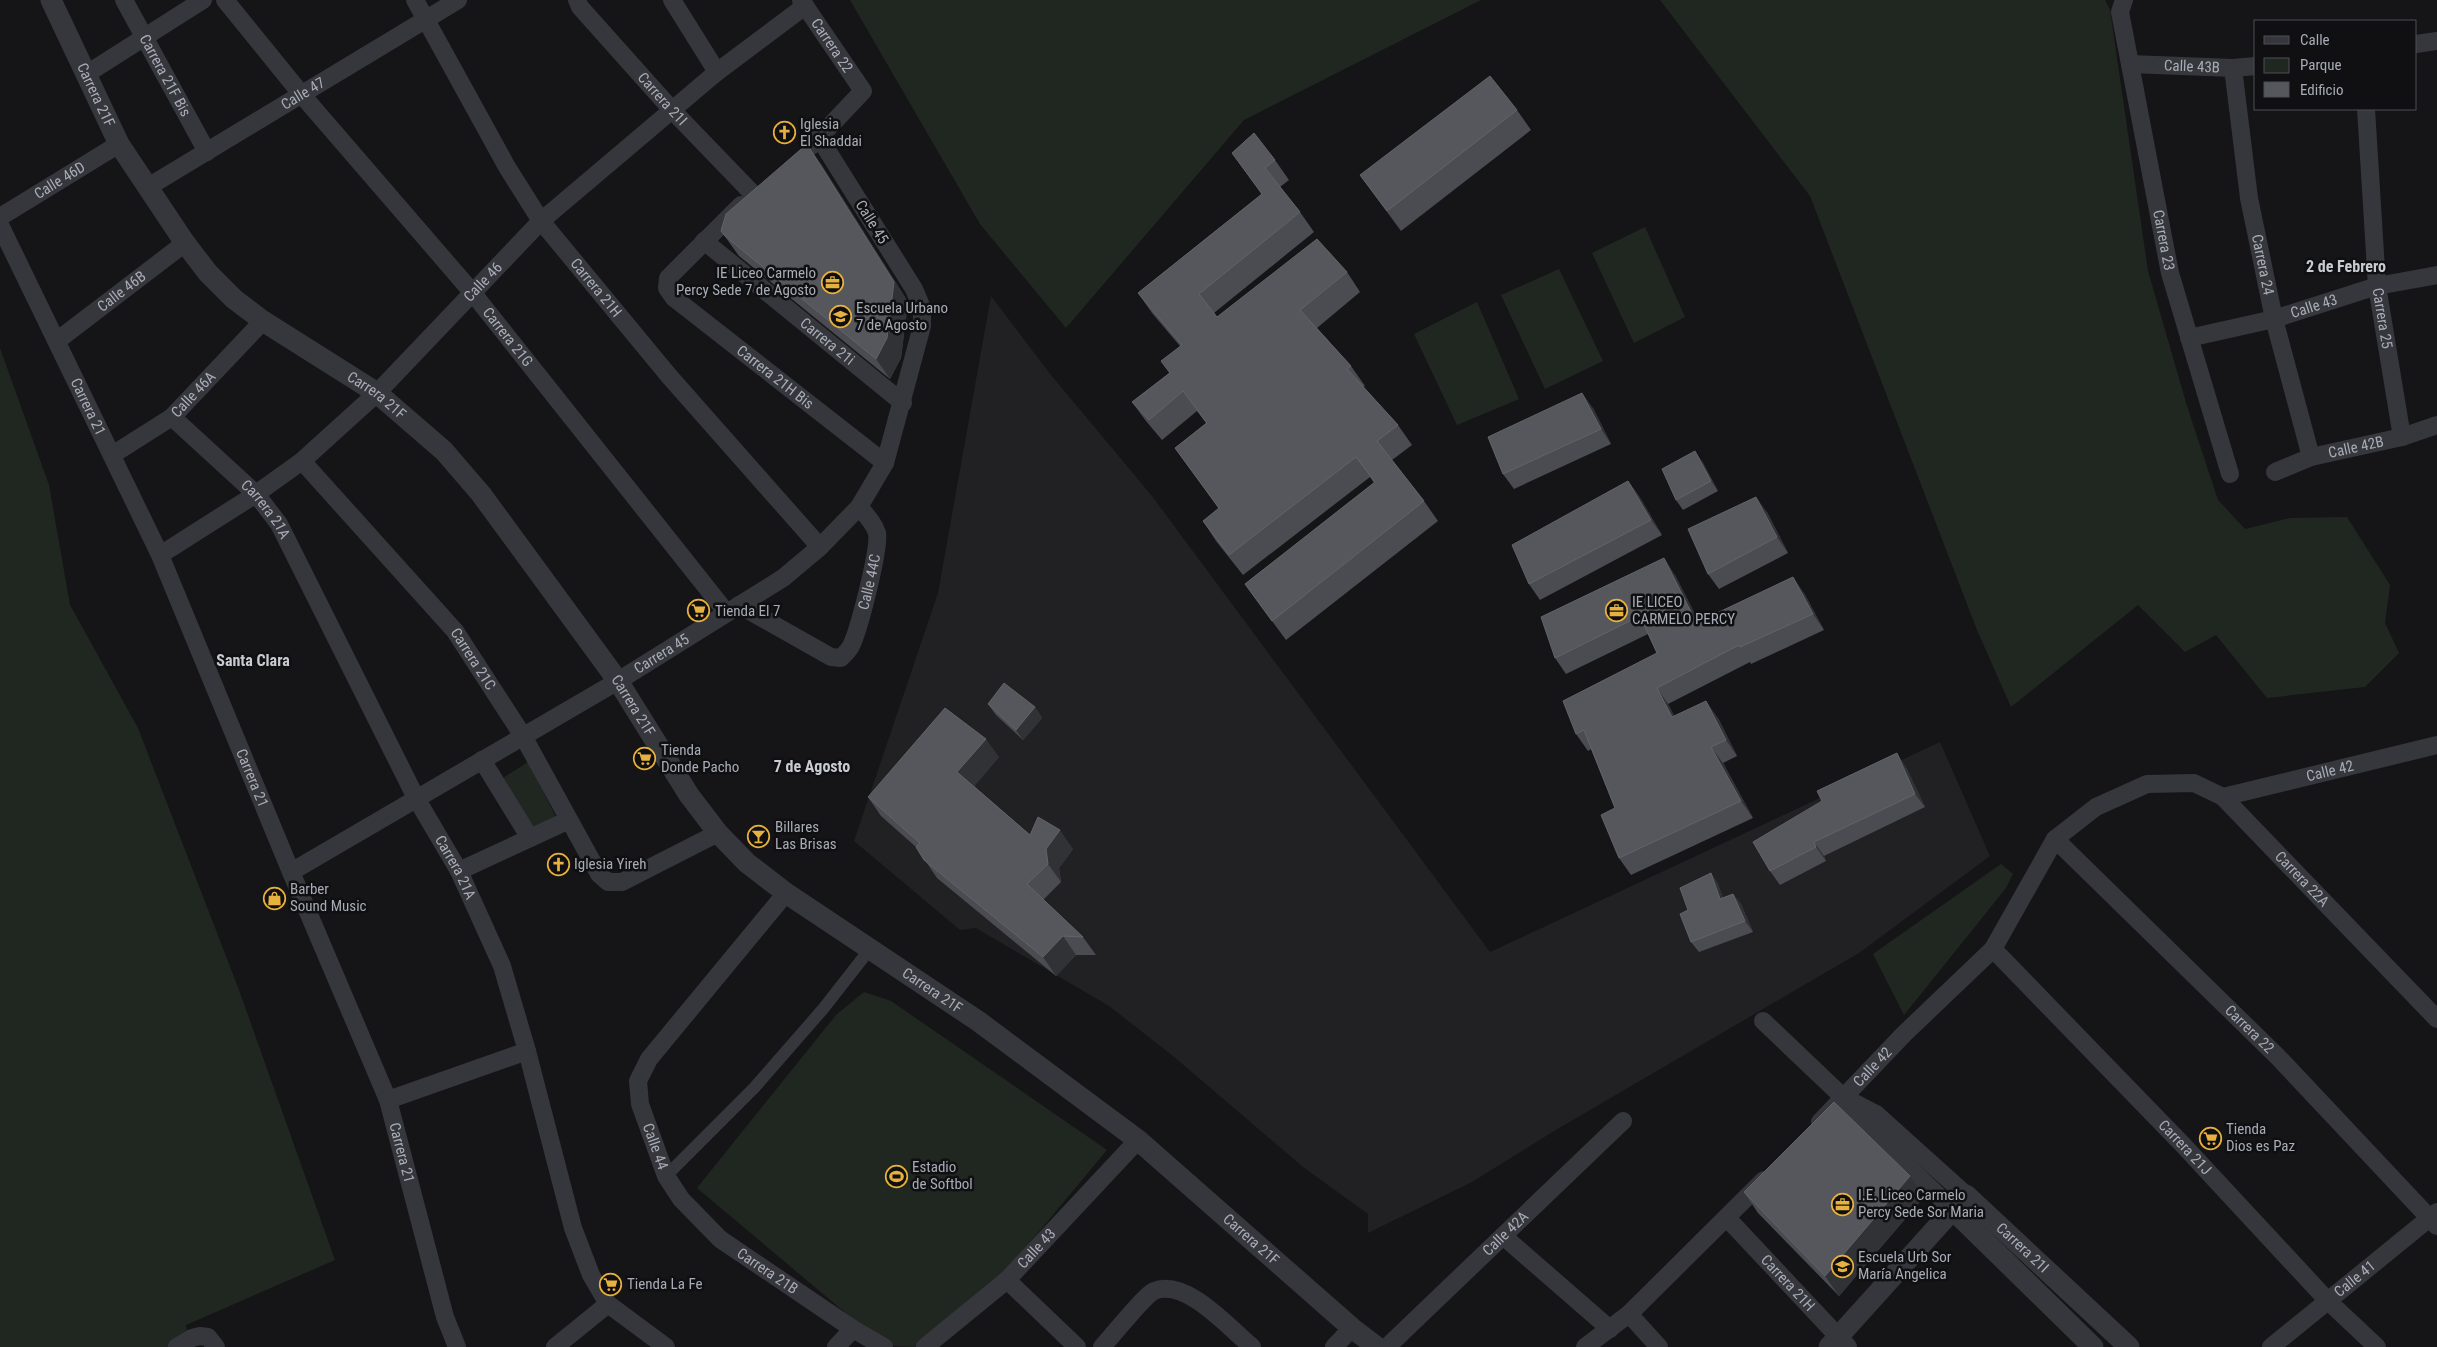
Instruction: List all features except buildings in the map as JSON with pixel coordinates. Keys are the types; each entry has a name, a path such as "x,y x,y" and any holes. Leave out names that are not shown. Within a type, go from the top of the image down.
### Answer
{"street":[{"name":"Carrera 21F","path":"50,0 120,144 185,243 208,273 234,298 263,321 377,393 444,451 481,494 618,681 689,795 718,833 747,863 786,893 993,1032 1138,1140 1352,1328 1377,1347"},
{"name":"Carrera 21F Bis","path":"124,0 207,152"},
{"path":"85,75 203,0"},
{"name":"Carrera 21G","path":"225,0 302,95 472,292 733,608"},
{"name":"Carrera 21H","path":"415,0 508,167 541,221 670,376 820,547"},
{"name":"Calle 47","path":"148,187 427,21 458,0"},
{"name":"Carrera 21I","path":"577,0 580,7 672,110 753,194"},
{"path":"672,0 717,72"},
{"name":"Carrera 23","path":"2123,0 2120,12 2170,273 2230,474"},
{"name":"Calle 46","path":"160,554 256,494 302,461 377,393 541,221 717,72 803,3"},
{"name":"Carrera 22","path":"803,3 863,91 820,139"},
{"path":"2417,44 2437,41"},
{"name":"Calle 43B","path":"2130,64 2233,68 2254,66"},
{"name":"Carrera 24","path":"2233,68 2249,198 2274,319 2311,457"},
{"name":"Carrera 25","path":"2366,110 2377,286 2402,437"},
{"path":"797,157 820,139"},
{"name":"Calle 45","path":"820,139 914,289 922,308"},
{"name":"Calle 46D","path":"0,217 120,144"},
{"path":"704,241 768,182"},
{"name":"Carrera 21","path":"0,225 58,340 160,554 291,872 388,1100 445,1317 457,1347"},
{"name":"Carrera 21H Bis","path":"704,241 668,278 667,288 674,298 886,463"},
{"name":"Carrera 21i","path":"704,241 903,404"},
{"name":"Calle 46B","path":"58,340 185,243"},
{"name":"Calle 43","path":"2189,338 2274,319 2377,286 2437,275"},
{"name":"Carrera 45","path":"291,872 618,681 783,578 820,547 859,507 886,463 922,326 922,308"},
{"name":"Calle 46A","path":"112,455 172,417 263,321"},
{"name":"Carrera 21A","path":"172,417 256,494 279,524 416,798 459,871 502,966 527,1051 573,1228 591,1275 608,1304 666,1347"},
{"name":"Calle 42B","path":"2275,472 2311,457 2402,437 2437,426"},
{"name":"Carrera 21C","path":"302,461 455,632 523,736 599,874 608,882 622,882 718,833"},
{"name":"Calle 44C","path":"733,608 830,656 841,658 851,646 875,563 876,533 872,522 859,507"},
{"name":"Calle 42","path":"2223,797 2437,746"},
{"path":"482,760 530,838"},
{"name":"Carrera 22A","path":"2146,784 2194,782 2223,797 2437,1019"},
{"name":"Calle 42","path":"1810,1133 1904,1034 1993,949 2055,838 2096,807 2146,784"},
{"path":"459,871 569,820"},
{"name":"Carrera 22","path":"2055,838 2278,1057 2435,1218"},
{"name":"Calle 44","path":"786,893 648,1059 638,1080 640,1104 666,1176 754,1088 823,1009 870,949"},
{"name":"Carrera 21J","path":"1993,949 2185,1147 2328,1301 2378,1347"},
{"name":"Carrera 21I","path":"1763,1021 1844,1098 1876,1114 2093,1347"},
{"path":"388,1100 527,1051"},
{"name":"Calle 42A","path":"1387,1347 1623,1121"},
{"name":"Calle 43","path":"925,1347 1007,1280 1138,1140"},
{"path":"1585,1347 1629,1314 1728,1218 1776,1168"},
{"name":"Carrera 21B","path":"666,1176 681,1199 720,1239 853,1329 884,1347"},
{"path":"1839,1344 1959,1202"},
{"name":"Carrera 21I","path":"1959,1202 2129,1347"},
{"name":"Carrera 21H","path":"1728,1218 1839,1344"},
{"name":"Calle 41","path":"2271,1347 2435,1218"},
{"path":"1503,1236 1610,1329"},
{"path":"1007,1280 1077,1347"},
{"path":"1102,1347 1152,1291 1173,1288 1188,1293 1252,1347"},
{"path":"555,1347 608,1304"},
{"path":"1629,1314 1659,1347"},
{"path":"1334,1347 1352,1328"},
{"path":"836,1347 853,1329"},
{"path":"177,1347 200,1336 208,1336 216,1347"}],"shaded area":[{"path":"991,296 1051,375 1152,496 1490,952 1940,742 1990,856 1859,953 1554,1131 1472,1182 1368,1233 1368,1214 1303,1167 1173,1056 1109,1006 976,928 960,930 854,841 938,593"}],"green space":[{"path":"850,0 1481,0 1244,120 1066,328 980,224"},
{"path":"1660,0 2105,0 2110,10 2148,271 2187,406 2218,500 2245,529 2290,518 2347,517 2390,585 2385,623 2399,653 2365,687 2267,698 2216,635 2185,652 2138,605 2011,707 1977,630 1810,196"},
{"path":"1645,227 1685,317 1634,343 1592,253"},
{"path":"1559,269 1603,361 1545,389 1501,295"},
{"path":"1477,302 1519,399 1457,425 1414,334"},
{"path":"0,348 49,485 70,605 138,728 239,990 335,1260 186,1325 190,1347 0,1347"},
{"path":"528,762 559,823 536,835 503,778"},
{"path":"2001,864 2013,874 2006,888 1904,1015 1873,954"},
{"name":"Estadio de Softbol","path":"864,992 891,1001 1107,1150 998,1281 918,1347 885,1346 697,1188 836,1015"}],"place":[{"name":"Iglesia El Shaddai","path":"784,133"},
{"name":"IE Liceo Carmelo Percy Sede 7 de Agosto","path":"832,282"},
{"name":"Escuela Urbano 7 de Agosto","path":"840,317"},
{"name":"Tienda El 7","path":"699,611"},
{"name":"IE LICEO CARMELO PERCY","path":"1616,611"},
{"name":"Tienda Donde Pacho","path":"645,759"},
{"name":"Billares Las Brisas","path":"759,836"},
{"name":"Iglesia Yireh","path":"558,864"},
{"name":"Barber Sound Music","path":"274,898"},
{"name":"Tienda Dios es Paz","path":"2210,1138"},
{"name":"Estadio de Softbol","path":"896,1176"},
{"name":"I.E. Liceo Carmelo Percy Sede Sor Maria","path":"1842,1204"},
{"name":"Escuela Urb Sor María Angelica","path":"1842,1266"},
{"name":"Tienda La Fe","path":"611,1284"}],"district":[{"name":"2 de Febrero","path":"2346,266"},
{"name":"Santa Clara","path":"253,660"},
{"name":"7 de Agosto","path":"812,766"}]}
